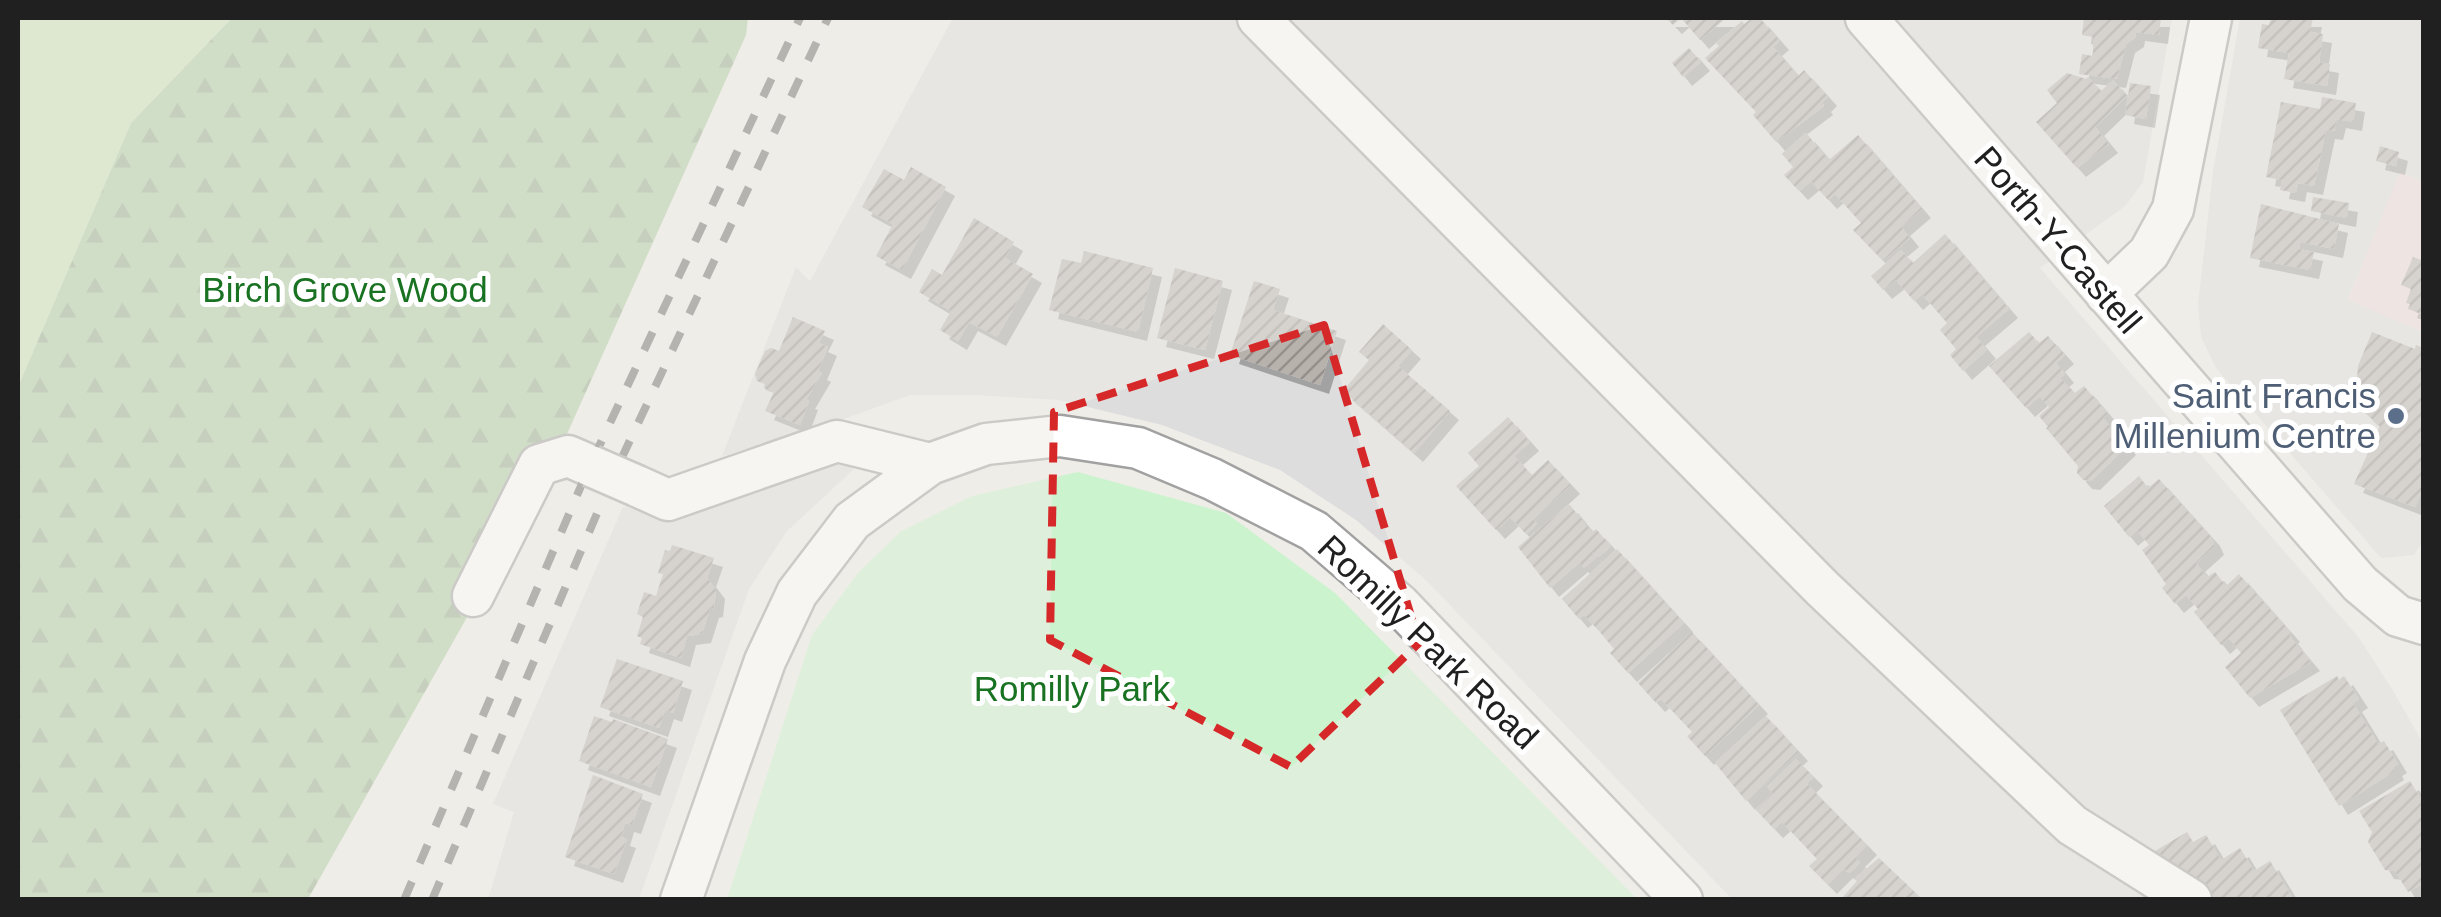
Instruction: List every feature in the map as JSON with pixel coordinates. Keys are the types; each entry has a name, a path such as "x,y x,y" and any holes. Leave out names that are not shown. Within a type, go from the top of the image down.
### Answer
{"street":[{"path":"1258,18 1822,588 2044,799 2072,825 2190,900"},
{"name":"Porth-Y-Castell","path":"1866,18 2360,584 2398,616 2424,624"},
{"path":"2106,294 2149,252 2173,209 2211,18"},
{"name":"Romilly Park Road","path":"680,900 765,662 797,593 852,522 930,464 986,444 1060,436 1138,448 1212,479 1314,531 1400,605 1682,900"},
{"path":"472,596 540,466 568,456 668,500 837,442 930,464"}],"highlighted area":[{"path":"1324,325 1419,643 1291,767 1050,640 1054,412"}],"shaded area":[{"path":"953,18 2172,18 2143,182 2125,206 2040,268 2359,638 2392,689 2423,743 2423,899 1732,899 1427,581 1356,520 1280,470 1162,425 1059,400 975,395 910,395 722,456 796,267 810,281"},
{"path":"2240,18 2423,18 2423,182 2401,172 2348,299 2423,332 2424,540 2414,555 2381,558 2216,368 2201,337 2198,305 2213,172"},
{"path":"2400,172 2423,182 2423,332 2348,300"},
{"path":"845,464 854,469 787,531 749,589 639,899 488,900 514,812 493,804 623,507 677,512 711,508 782,478 822,466"}],"green space":[{"path":"18,18 232,18 131,123 18,387"},
{"name":"Birch Grove Wood","path":"232,18 748,18 746,35 554,463 308,899 18,899 18,387 131,123"},
{"name":"Romilly Park","path":"1078,472 1226,513 1335,593 1637,899 727,899 812,635 858,573 900,532 972,496"}],"building":[{"path":"1681,18 1726,18 1700,40"},
{"path":"1760,18 1780,41 1773,47 1798,76 1804,70 1828,97 1822,103 1824,106 1776,142 1753,115 1756,112 1705,58 1719,46 1716,43 1742,21 1744,24"},
{"path":"2084,18 2161,18 2159,35 2136,32 2135,38 2126,44 2117,79 2079,74 2082,54 2092,56 2093,52 2093,37 2082,35"},
{"path":"2271,18 2313,18 2310,32 2323,34 2319,62 2330,64 2327,86 2284,79 2289,53 2258,48 2262,24 2269,25"},
{"path":"1689,48 1701,62 1683,77 1672,63"},
{"path":"2067,73 2088,77 2101,91 2113,80 2127,96 2095,127 2109,144 2077,168 2036,122 2057,103 2047,90"},
{"path":"2130,83 2151,86 2146,119 2125,115"},
{"path":"2322,97 2356,103 2353,122 2337,119 2334,131 2326,130 2314,186 2298,183 2296,193 2280,190 2282,180 2266,177 2281,102 2320,109"},
{"path":"1806,133 1829,160 1858,135 1922,209 1901,227 1910,238 1883,261 1853,230 1861,223 1835,194 1828,200 1811,181 1799,191 1784,175 1793,167 1782,154"},
{"path":"2380,146 2399,152 2396,166 2376,161"},
{"path":"911,167 946,187 902,270 876,256 893,224 862,207 884,169 904,180"},
{"path":"2313,197 2349,203 2347,218 2311,211"},
{"path":"2261,204 2339,224 2334,249 2300,242 2299,249 2314,252 2310,270 2250,258"},
{"path":"974,218 1014,242 1005,258 1033,274 997,337 969,322 958,341 940,330 951,311 919,292 932,269 942,275"},
{"path":"1945,234 2009,309 1976,337 1987,350 1963,371 1950,355 1956,349 1940,330 1947,323 1922,294 1914,301 1896,280 1883,290 1871,276 1901,250 1913,263"},
{"path":"1084,251 1153,268 1138,332 1049,310 1062,259 1081,263"},
{"path":"2413,257 2424,261 2424,315 2408,309 2411,289 2401,285"},
{"path":"1175,268 1223,281 1205,350 1157,338"},
{"path":"1254,281 1280,289 1273,310 1337,331 1320,385 1230,355"},
{"path":"793,317 825,331 819,343 828,347 818,371 822,373 806,400 809,401 800,425 765,411 774,392 764,388 765,384 757,381 755,374 765,351 779,351"},
{"path":"1383,324 1412,350 1398,366 1450,411 1414,453 1343,391 1369,360 1359,352"},
{"path":"2029,332 2039,343 2048,336 2065,355 2056,363 2065,374 2060,378 2075,393 2084,386 2108,414 2103,418 2127,446 2091,481 2083,480 2077,473 2078,466 2046,428 2039,416 2049,407 2040,396 2026,408 1989,366"},
{"name":"Saint Francis Millenium Centre","path":"2372,332 2415,349 2416,345 2424,348 2424,487 2415,507 2354,484 2380,426 2364,412 2356,390 2358,366"},
{"path":"1508,417 1530,442 1514,456 1523,466 1532,475 1548,460 1571,485 1533,519 1537,524 1526,534 1510,517 1496,530 1456,486 1479,466 1468,453"},
{"path":"2139,476 2148,488 2159,479 2211,537 2215,546 2196,563 2207,577 2215,572 2226,586 2239,574 2311,662 2250,698 2225,667 2241,653 2229,638 2221,645 2194,612 2198,609 2186,595 2175,604 2142,550 2149,545 2137,530 2129,537 2104,506"},
{"path":"1569,504 1592,532 1596,529 1611,546 1599,557 1591,551 1597,557 1584,568 1579,563 1550,588 1518,547"},
{"path":"672,545 714,558 707,578 716,590 714,608 710,609 702,634 687,636 681,658 640,644 642,638 637,636 643,617 637,614 644,592 656,596 665,550 670,551"},
{"path":"1617,549 1684,623 1628,673 1610,653 1614,649 1600,632 1584,615 1579,619 1562,599"},
{"path":"1692,632 1759,705 1705,756 1687,736 1692,732 1661,699 1656,703 1638,683"},
{"path":"617,659 683,681 673,713 665,710 659,728 600,707"},
{"path":"2337,676 2339,680 2344,676 2359,699 2353,703 2378,744 2384,741 2398,764 2393,767 2395,771 2339,806 2280,710"},
{"path":"594,716 668,739 651,787 579,761"},
{"path":"1766,716 1799,752 1746,801 1715,763"},
{"path":"1796,759 1814,777 1807,784 1868,846 1856,858 1860,863 1849,873 1844,869 1828,885 1809,866 1817,859 1782,822 1774,829 1756,810 1773,793 1767,787"},
{"path":"593,775 643,794 632,825 625,823 621,837 627,839 614,874 565,857"},
{"path":"2410,781 2424,804 2419,809 2424,817 2424,883 2408,892 2395,871 2385,870 2368,842 2372,832 2359,811"},
{"path":"2187,832 2193,842 2206,835 2221,860 2240,848 2254,871 2270,861 2294,900 2217,900 2195,877 2188,881 2150,854"},
{"path":"1879,858 1923,900 1840,900 1857,881 1855,878"}],"railway":[{"path":"404,900 587,472 800,18"},
{"path":"432,900 610,483 828,18"}],"place":[{"name":"Saint Francis Millenium Centre","path":"2396,416"}]}
